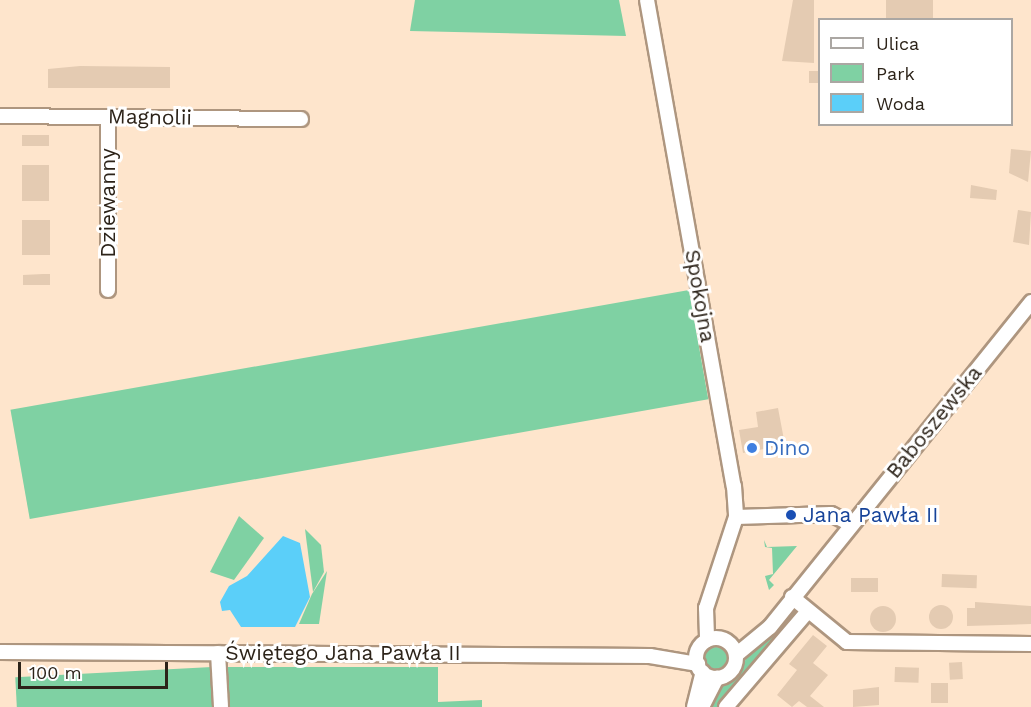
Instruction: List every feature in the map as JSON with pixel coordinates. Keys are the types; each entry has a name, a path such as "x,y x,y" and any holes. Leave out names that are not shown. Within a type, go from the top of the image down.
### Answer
{"street":[{"name":"Spokojna","path":"647,0 736,517 711,589 713,642 700,668 694,707"},
{"name":"Magnolii","path":"0,116 301,119"},
{"name":"Dziewanny","path":"108,117 108,290"},
{"name":"Baboszewska","path":"702,707 717,678 732,670 736,655 778,614 1031,302"},
{"path":"736,517 831,514 851,524"},
{"path":"792,597 847,642 1031,644"},
{"path":"726,707 808,611"},
{"name":"Baboszewska","path":"713,642 778,614"},
{"path":"713,642 736,655"},
{"name":"Świętego Jana Pawła II","path":"0,652 650,656 713,642"},
{"path":"218,653 221,707"},
{"name":"Świętego Jana Pawła II","path":"650,656 700,668 717,678"}],"green space":[{"path":"415,0 619,0 626,36 410,31"},
{"path":"689,290 708,399 30,519 10,410"},
{"path":"239,516 264,538 234,580 210,572"},
{"path":"305,529 321,545 324,572 313,592"},
{"path":"764,540 767,547 797,546 769,580 774,585 769,590 765,576 773,574 772,548 765,547"},
{"path":"327,571 319,624 299,624 312,594"},
{"path":"794,611 797,615 721,707 709,707 718,689 738,676 749,652"},
{"path":"716,647 724,650 727,658 724,666 716,669 708,666 705,658 708,650"},
{"path":"212,667 214,707 17,707 15,677"},
{"path":"227,667 438,667 438,702 482,700 482,707 227,707"}],"water":[{"path":"283,536 300,543 310,597 295,627 241,627 230,610 222,611 220,602 229,586 247,576"}],"building":[{"path":"793,0 814,0 814,63 782,61"},
{"path":"886,0 933,0 933,18 886,18"},
{"path":"80,66 170,67 170,88 48,88 48,69"},
{"path":"809,71 818,71 818,83 809,83"},
{"path":"22,135 49,135 49,146 22,146"},
{"path":"1011,149 1031,151 1028,182 1009,173"},
{"path":"22,165 49,165 49,201 22,201"},
{"path":"971,185 997,190 996,200 970,198"},
{"path":"1018,210 1031,212 1029,245 1013,242"},
{"path":"22,220 50,220 50,255 22,255"},
{"path":"50,274 50,285 23,285 23,275"},
{"path":"778,408 785,445 743,453 739,430 758,427 756,412"},
{"path":"942,574 977,575 977,588 942,587"},
{"path":"851,578 878,578 878,592 851,592"},
{"path":"975,602 1031,606 1031,624 967,626 967,608 975,608"},
{"path":"941,605 949,609 953,617 949,625 941,629 933,625 929,617 933,609"},
{"path":"883,606 892,610 896,619 892,628 883,632 874,628 870,619 874,610"},
{"path":"813,635 827,646 813,663 828,675 810,696 824,707 807,707 799,701 792,707 777,695 797,670 789,664"},
{"path":"962,662 963,679 950,680 949,663"},
{"path":"895,667 919,668 918,683 894,682"},
{"path":"931,683 948,683 948,703 931,703"},
{"path":"879,687 879,705 853,707 853,690"}],"place":[{"name":"Dino","path":"752,448"},
{"name":"Jana Pawła II","path":"791,515"}]}
